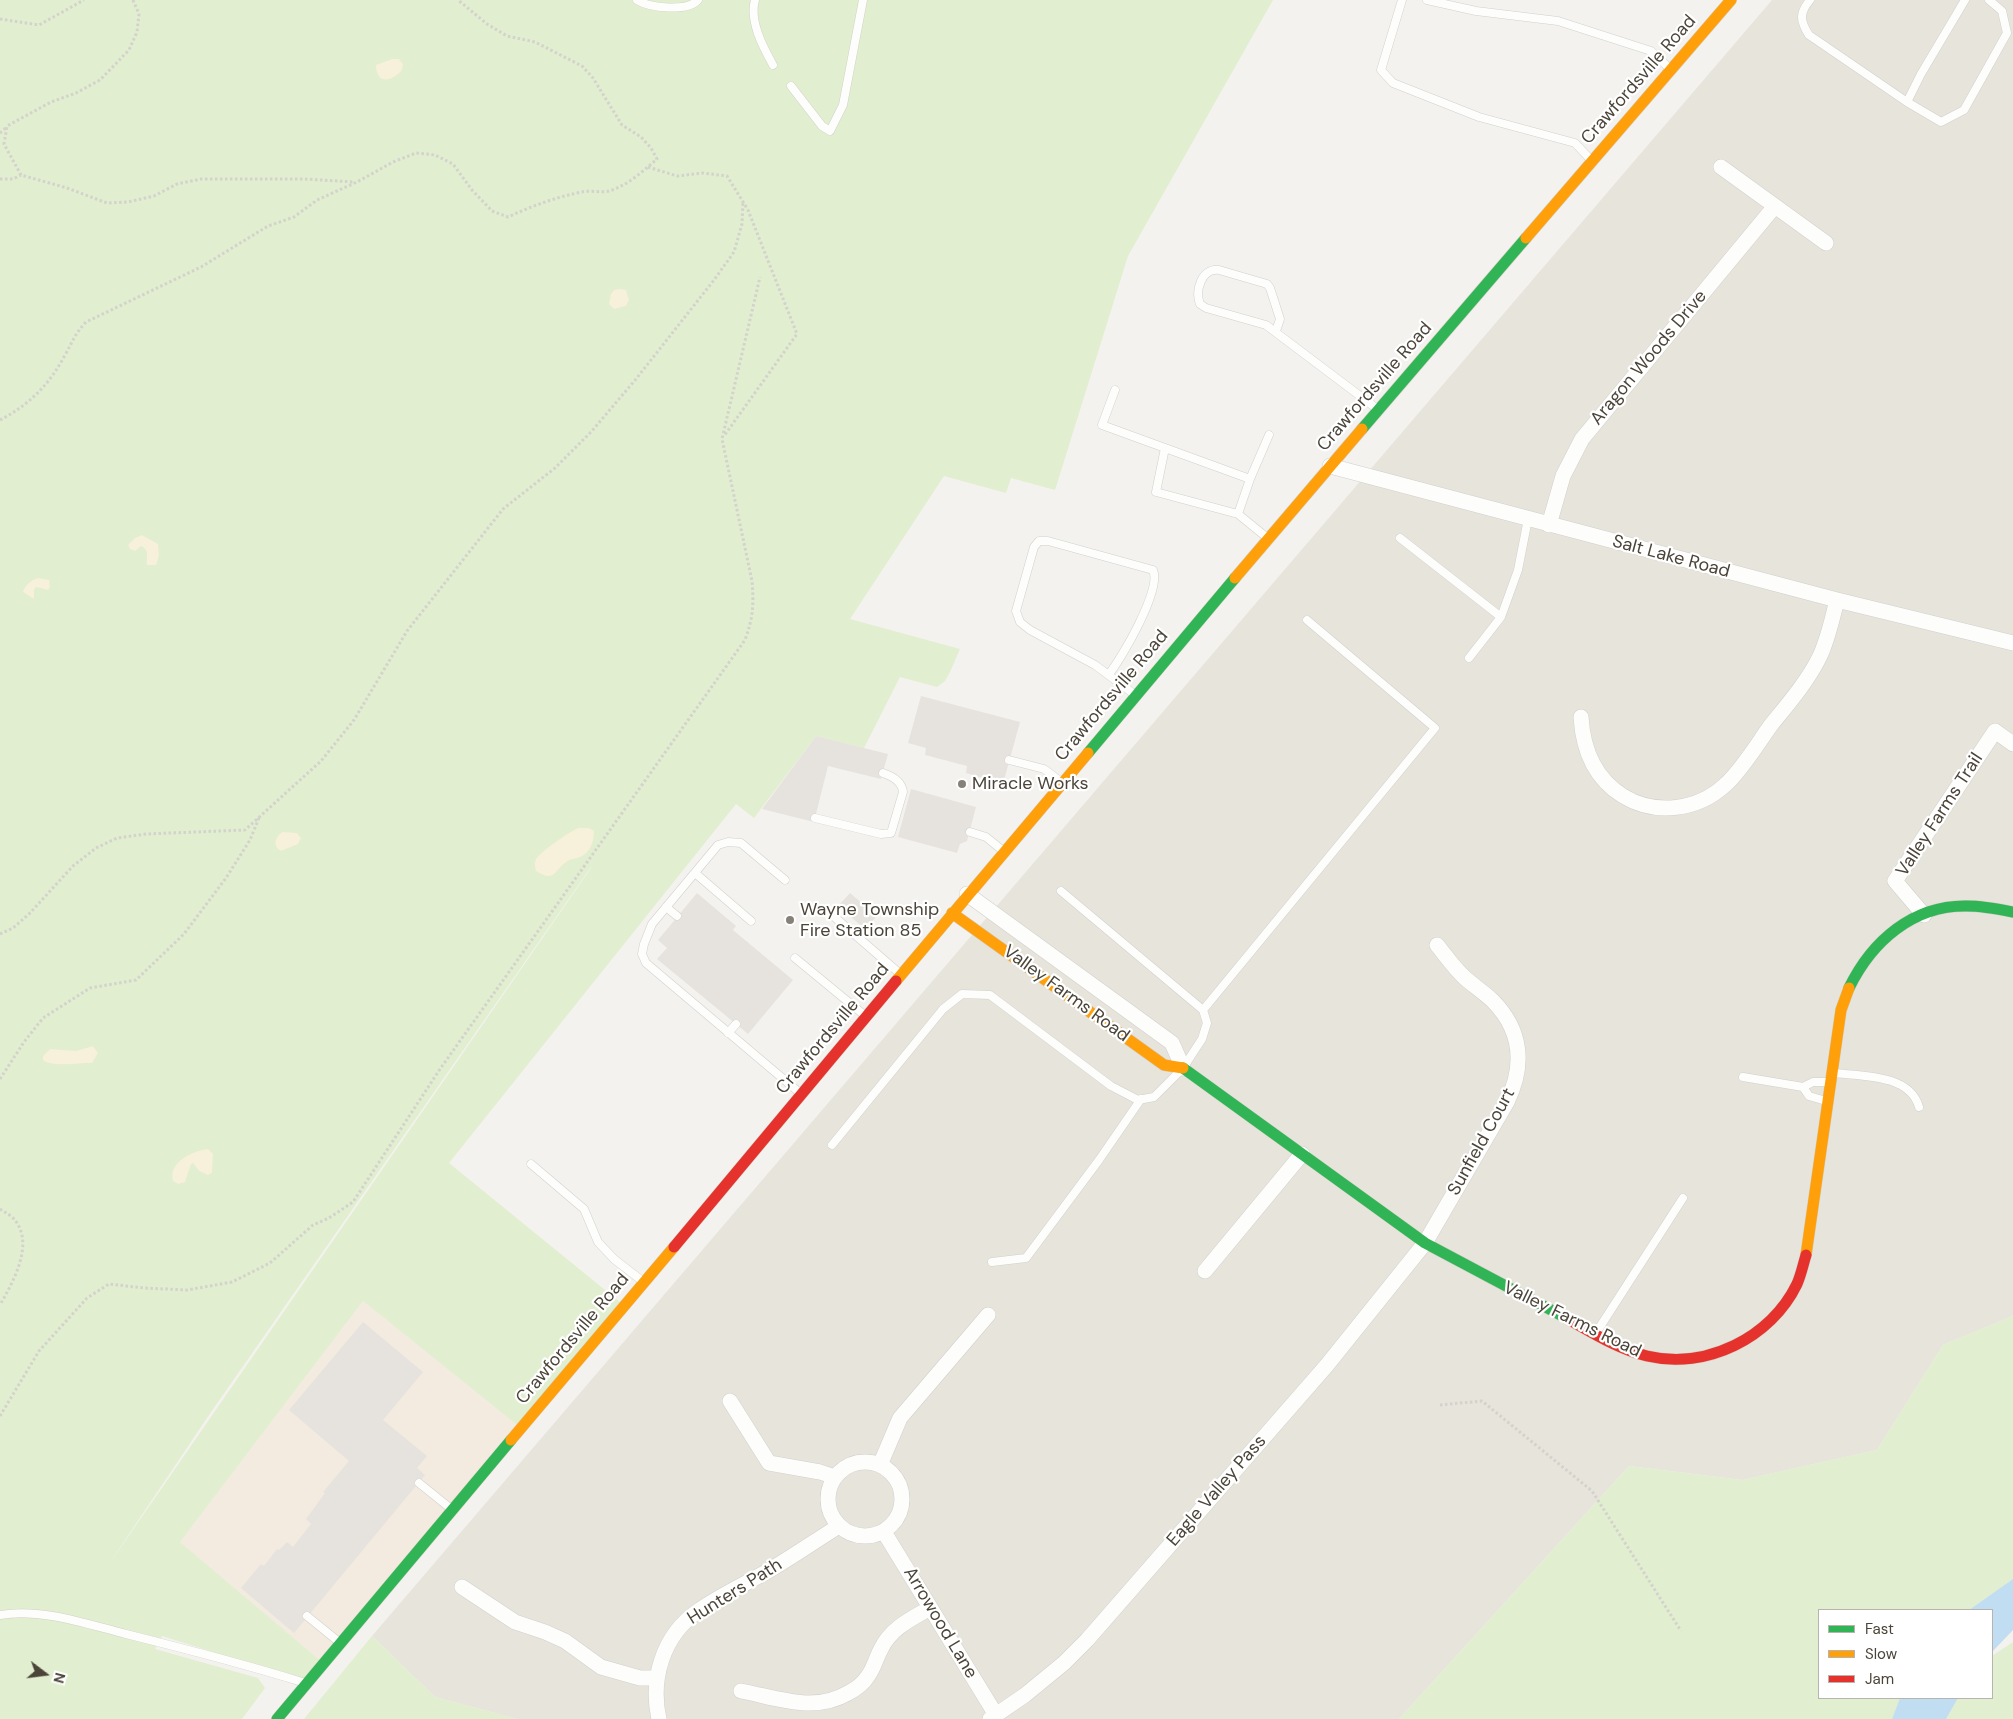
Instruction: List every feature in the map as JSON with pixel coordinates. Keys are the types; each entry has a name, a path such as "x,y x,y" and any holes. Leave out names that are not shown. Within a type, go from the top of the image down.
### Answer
{"main road":[{"name":"Crawfordsville Road","path":"277,1719 902,975 967,894 1330,466 1731,0"},
{"name":"Valley Farms Road","path":"952,912 1164,1065 1183,1068 1425,1243 1632,1352 1657,1358 1682,1360 1709,1356 1733,1348 1763,1329 1780,1310 1795,1288 1804,1264 1841,1010 1846,993 1861,962 1885,936 1899,926 1937,910 1959,906 1982,907 2013,912"}],"street":[{"path":"1721,167 1826,244"},
{"name":"Aragon Woods Drive","path":"1549,525 1563,476 1582,439 1775,206"},
{"name":"Salt Lake Road","path":"1330,466 1837,600 2013,643"},
{"path":"1582,717 1582,734 1590,758 1602,779 1614,791 1629,800 1654,807 1679,808 1703,801 1730,781 1809,675 1825,646 1837,600"},
{"name":"Valley Farms Trail","path":"1924,915 1895,881 1995,731 2013,744"},
{"name":"Valley Farms Road","path":"967,894 1172,1043 1183,1068"},
{"name":"Sunfield Court","path":"1425,1243 1507,1102 1514,1086 1519,1061 1515,1035 1503,1012 1491,999 1462,975 1437,945"},
{"path":"1205,1271 1302,1154"},
{"name":"Eagle Valley Pass","path":"993,1717 1038,1685 1087,1640 1326,1365 1425,1243"},
{"path":"880,1465 900,1418 988,1315"},
{"path":"730,1400 769,1463 820,1472 835,1477"},
{"path":"868,1462 880,1465 896,1478 902,1497 898,1517 884,1532 872,1536 860,1536 849,1533 839,1526 831,1515 828,1502 829,1489 835,1477 855,1463 868,1462"},
{"name":"Hunters Path","path":"659,1719 655,1696 657,1678 661,1661 669,1643 680,1627 697,1611 784,1562 839,1526"},
{"name":"Arrowood Lane","path":"884,1532 993,1717"},
{"path":"462,1587 515,1622 565,1641 601,1667 640,1678 657,1678"},
{"path":"741,1691 816,1704 836,1700 859,1687 867,1678 888,1636 902,1624 930,1608"}],"lane":[{"path":"637,0 643,4 679,7 695,4 698,0"},
{"path":"755,0 755,24 764,50 773,65"},
{"path":"791,86 822,126 830,131 843,105 863,0"},
{"path":"1402,0 1381,70 1393,83 1479,117 1575,143 1592,162"},
{"path":"1427,0 1476,11 1558,21 1651,51 1671,71"},
{"path":"1810,0 1803,7 1802,23 1809,35 1907,102 1941,122 1964,110 2007,33 2002,11 1989,0"},
{"path":"1907,102 1921,74 1966,0"},
{"path":"1276,331 1280,319 1267,284 1214,269 1204,276 1198,292 1200,304 1206,308 1257,322 1276,331 1378,410"},
{"path":"1115,390 1102,425 1250,479"},
{"path":"1238,514 1269,434"},
{"path":"1165,448 1156,492 1238,514 1269,538"},
{"path":"1469,658 1501,617 1518,570 1528,519"},
{"path":"1400,538 1501,617"},
{"path":"1109,674 1127,648 1151,595 1155,581 1152,570 1149,567 1048,541 1039,541 1034,547 1016,611 1020,622 1030,630 1096,665 1135,696"},
{"path":"1203,1010 1435,728 1307,620"},
{"path":"1009,760 1044,770 1062,783"},
{"path":"815,818 885,835 891,833 901,813 903,788 892,777 883,773"},
{"path":"970,832 986,837 1004,852"},
{"path":"785,880 742,843 724,843 718,846 647,932 642,954 643,959 802,1094"},
{"path":"695,874 751,921"},
{"path":"832,1145 943,1009 962,994 990,995 1111,1086 1138,1100 1154,1097 1183,1068 1202,1039 1207,1023 1203,1010 1061,890"},
{"path":"666,907 677,916"},
{"path":"832,914 902,975"},
{"path":"795,958 866,1017"},
{"path":"728,1033 736,1024"},
{"path":"1742,1077 1803,1087 1813,1082 1832,1078 1878,1078 1905,1088 1917,1099 1919,1107"},
{"path":"1803,1087 1809,1096 1818,1100 1828,1101"},
{"path":"992,1262 1026,1258 1099,1160 1140,1099"},
{"path":"531,1164 584,1209 598,1242 614,1259 644,1282"},
{"path":"1595,1334 1683,1198"},
{"path":"419,1483 452,1510"},
{"path":"0,1615 16,1612 56,1617 246,1664 306,1684"},
{"path":"308,1616 340,1643"}],"path":[{"path":"0,19 38,26 84,0"},
{"path":"0,133 8,126 51,102 76,93 100,80 129,50 137,32 139,14 133,0"},
{"path":"0,420 21,408 41,391 54,374 74,335 86,322 201,268 268,226 294,217 317,200 357,182 393,162 416,153 435,154 453,164 472,190 492,211 508,217 535,205 572,194 590,190 608,192 638,176 657,159 651,148 641,138 622,125 593,78 582,66 535,42 507,36 487,24 458,0"},
{"path":"8,126 4,144 21,175"},
{"path":"648,167 677,176 703,174 727,176 743,201 797,334 722,439"},
{"path":"0,180 13,179 21,175 67,188 107,203 128,202 154,196 177,184 201,179 304,179 357,182"},
{"path":"0,934 13,928 30,914 73,866 96,848 117,838 146,834 245,830 321,761 354,720 407,631 503,509 555,468 591,432 682,321 734,252 742,224 743,201"},
{"path":"0,1416 39,1352 87,1298 109,1284 187,1290 232,1282 270,1263 313,1225 329,1218 353,1202 440,1069 745,640 751,623 754,604 752,582 722,439 760,277"},
{"path":"0,1079 24,1042 43,1018 90,988 136,980 184,934 231,870 250,840 260,816"},
{"path":"0,1209 13,1218 20,1230 23,1247 18,1269 0,1305"},
{"path":"1440,1406 1482,1401 1592,1491 1681,1631"}],"shaded area":[{"path":"1772,0 2013,0 2013,1316 1943,1345 1877,1450 1742,1480 1629,1466 1399,1719 517,1719 435,1697 372,1636"},
{"path":"921,696 1020,722 1003,784 966,773 967,766 925,755 926,748 908,743"},
{"path":"816,736 888,754 881,779 828,766 814,822 762,809"},
{"path":"911,789 976,807 967,841 960,844 957,853 898,837"},
{"path":"697,893 736,926 733,930 793,980 748,1034 657,959 667,948 658,940"},
{"path":"850,893 877,916 865,929 838,906"},
{"path":"363,1301 517,1425 321,1661 180,1542"},
{"path":"363,1322 423,1372 383,1420 427,1456 417,1468 425,1475 294,1633 241,1588 261,1564 264,1566 277,1549 279,1550 287,1542 293,1547 311,1524 306,1519 325,1493 323,1492 349,1461 289,1410"}],"green space":[{"path":"0,0 1273,0 1128,256 1055,490 1011,478 1006,493 944,476 850,619 960,649 945,681 937,687 900,677 864,748 816,736 754,818 736,804 449,1163 621,1303 517,1425 363,1301 180,1542 321,1661 306,1681 162,1636 155,1649 258,1678 265,1688 242,1719 0,1719","holes":["591,868 105,1570 209,1415"]},
{"path":"2013,1316 2013,1579 1970,1609 1818,1609 1818,1699 1900,1699 1892,1719 1399,1719 1629,1466 1742,1480 1877,1450 1943,1345"},
{"path":"372,1636 435,1697 517,1719 304,1719"},
{"path":"2013,1642 2013,1719 1946,1719 1957,1699 1993,1699 1993,1655"}],"sand":[{"path":"392,59 399,59 403,64 402,70 394,77 382,79 379,76 376,65"},
{"path":"614,290 626,290 629,300 626,306 614,309 609,304 611,294"},
{"path":"142,535 158,544 159,556 156,565 147,565 147,552 144,548 141,546 135,551 130,549 128,545 135,538"},
{"path":"38,578 49,580 50,587 48,590 36,587 34,599 23,592 29,583"},
{"path":"578,828 589,828 594,831 589,850 580,857 567,862 553,875 546,876 536,871 536,859 555,842"},
{"path":"283,832 297,833 301,838 298,844 281,851 278,849 276,841"},
{"path":"93,1046 98,1053 92,1063 53,1064 43,1060 43,1056 50,1049 76,1051"},
{"path":"208,1149 213,1154 212,1173 208,1175 199,1171 193,1163 185,1182 178,1184 173,1181 172,1174 178,1163 195,1152"}],"water":[{"path":"2013,1579 2013,1630 1993,1651 1993,1609 1970,1609"},
{"path":"1900,1699 1957,1699 1946,1719 1892,1719"}],"traffic: fast":[{"path":"1362,429 1526,238"},
{"path":"1088,753 1235,578"},
{"path":"1849,988 1858,971 1882,941 1912,919 1947,907 1967,906 2013,912"},
{"path":"1183,1068 1425,1243 1568,1319"},
{"path":"277,1719 511,1440"}],"traffic: slow":[{"path":"1526,238 1731,0"},
{"path":"1235,578 1362,429"},
{"path":"896,981 1088,753"},
{"path":"952,913 1164,1065 1183,1068"},
{"path":"1806,1255 1841,1010 1849,988"},
{"path":"511,1440 674,1247"}],"traffic: jam":[{"path":"674,1247 896,981"},
{"path":"1568,1319 1616,1345 1647,1356 1669,1359 1692,1358 1714,1354 1734,1346 1754,1334 1771,1320 1786,1303 1797,1284 1806,1255"}],"place":[{"name":"Miracle Works","path":"962,784"},
{"name":"Wayne Township Fire Station 85","path":"790,920"}]}
